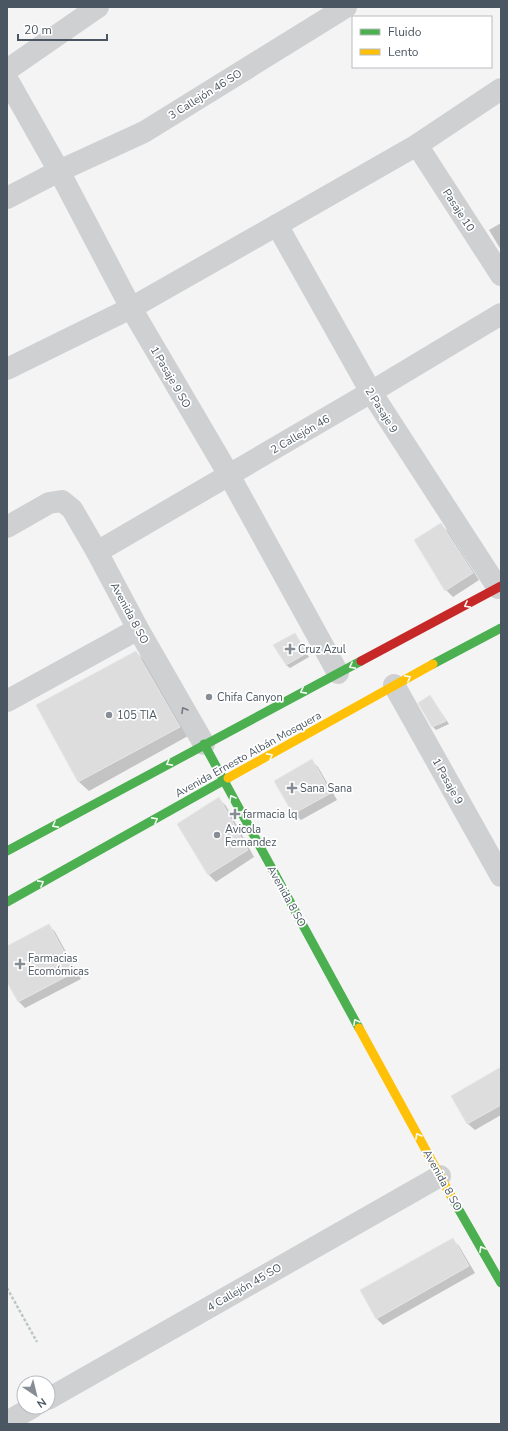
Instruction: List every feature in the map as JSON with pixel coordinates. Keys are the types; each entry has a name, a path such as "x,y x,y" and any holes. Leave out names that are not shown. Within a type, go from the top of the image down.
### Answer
{"street":[{"path":"7,70 98,7"},
{"name":"3 Callejón 46 SO","path":"7,198 59,171 144,132 346,7"},
{"name":"1 Pasaje 9 SO","path":"7,79 59,171 131,308 229,475 338,673"},
{"path":"7,369 131,308 417,145 501,89"},
{"name":"Pasaje 10","path":"417,145 501,275"},
{"name":"2 Pasaje 9","path":"277,225 370,392 499,587"},
{"name":"2 Callejón 46","path":"98,552 501,314"},
{"name":"Avenida 8 SO","path":"7,527 49,503 62,501 72,509 98,552 138,629 204,744 440,1176 501,1283"},
{"path":"7,851 499,587"},
{"name":"Avenida Ernesto Albán Mosquera","path":"7,902 224,782 394,685 501,628"},
{"path":"7,701 138,629"},
{"name":"1 Pasaje 9","path":"394,685 501,876"},
{"name":"4 Callejón 45 SO","path":"56,1394 440,1176"},
{"path":"7,1422 19,1415"}],"path":[{"path":"7,1288 37,1342"}],"building":[{"path":"441,523 473,573 445,591 414,540"},
{"name":"Cruz Azul","path":"295,633 307,653 286,665 273,645"},
{"name":"105 TIA","path":"136,651 180,727 78,782 36,705"},
{"path":"430,695 446,721 432,727 418,703"},
{"path":"312,759 331,793 293,814 274,781"},
{"name":"Avicola Fernandez","path":"219,797 248,850 208,875 177,824"},
{"path":"49,924 75,972 18,1002 7,982 7,946"},
{"path":"501,1067 501,1105 467,1124 451,1096"},
{"path":"453,1238 469,1266 376,1319 360,1290"}],"traffic: fast":[{"path":"433,664 501,628"},
{"path":"7,851 361,661"},
{"path":"204,744 359,1028"},
{"path":"7,902 228,778"},
{"path":"451,1196 501,1283"}],"traffic: slow":[{"path":"228,778 433,664"},
{"path":"359,1028 451,1196"}],"traffic: jam":[{"path":"361,661 501,586"}],"place":[{"name":"Cruz Azul","path":"290,649"},
{"name":"Chifa Canyon","path":"209,697"},
{"name":"105 TIA","path":"109,715"},
{"name":"Sana Sana","path":"292,788"},
{"name":"farmacia lq","path":"235,814"},
{"name":"Avicola Fernandez","path":"217,835"},
{"name":"Farmacias Ecomómicas","path":"20,964"}]}
